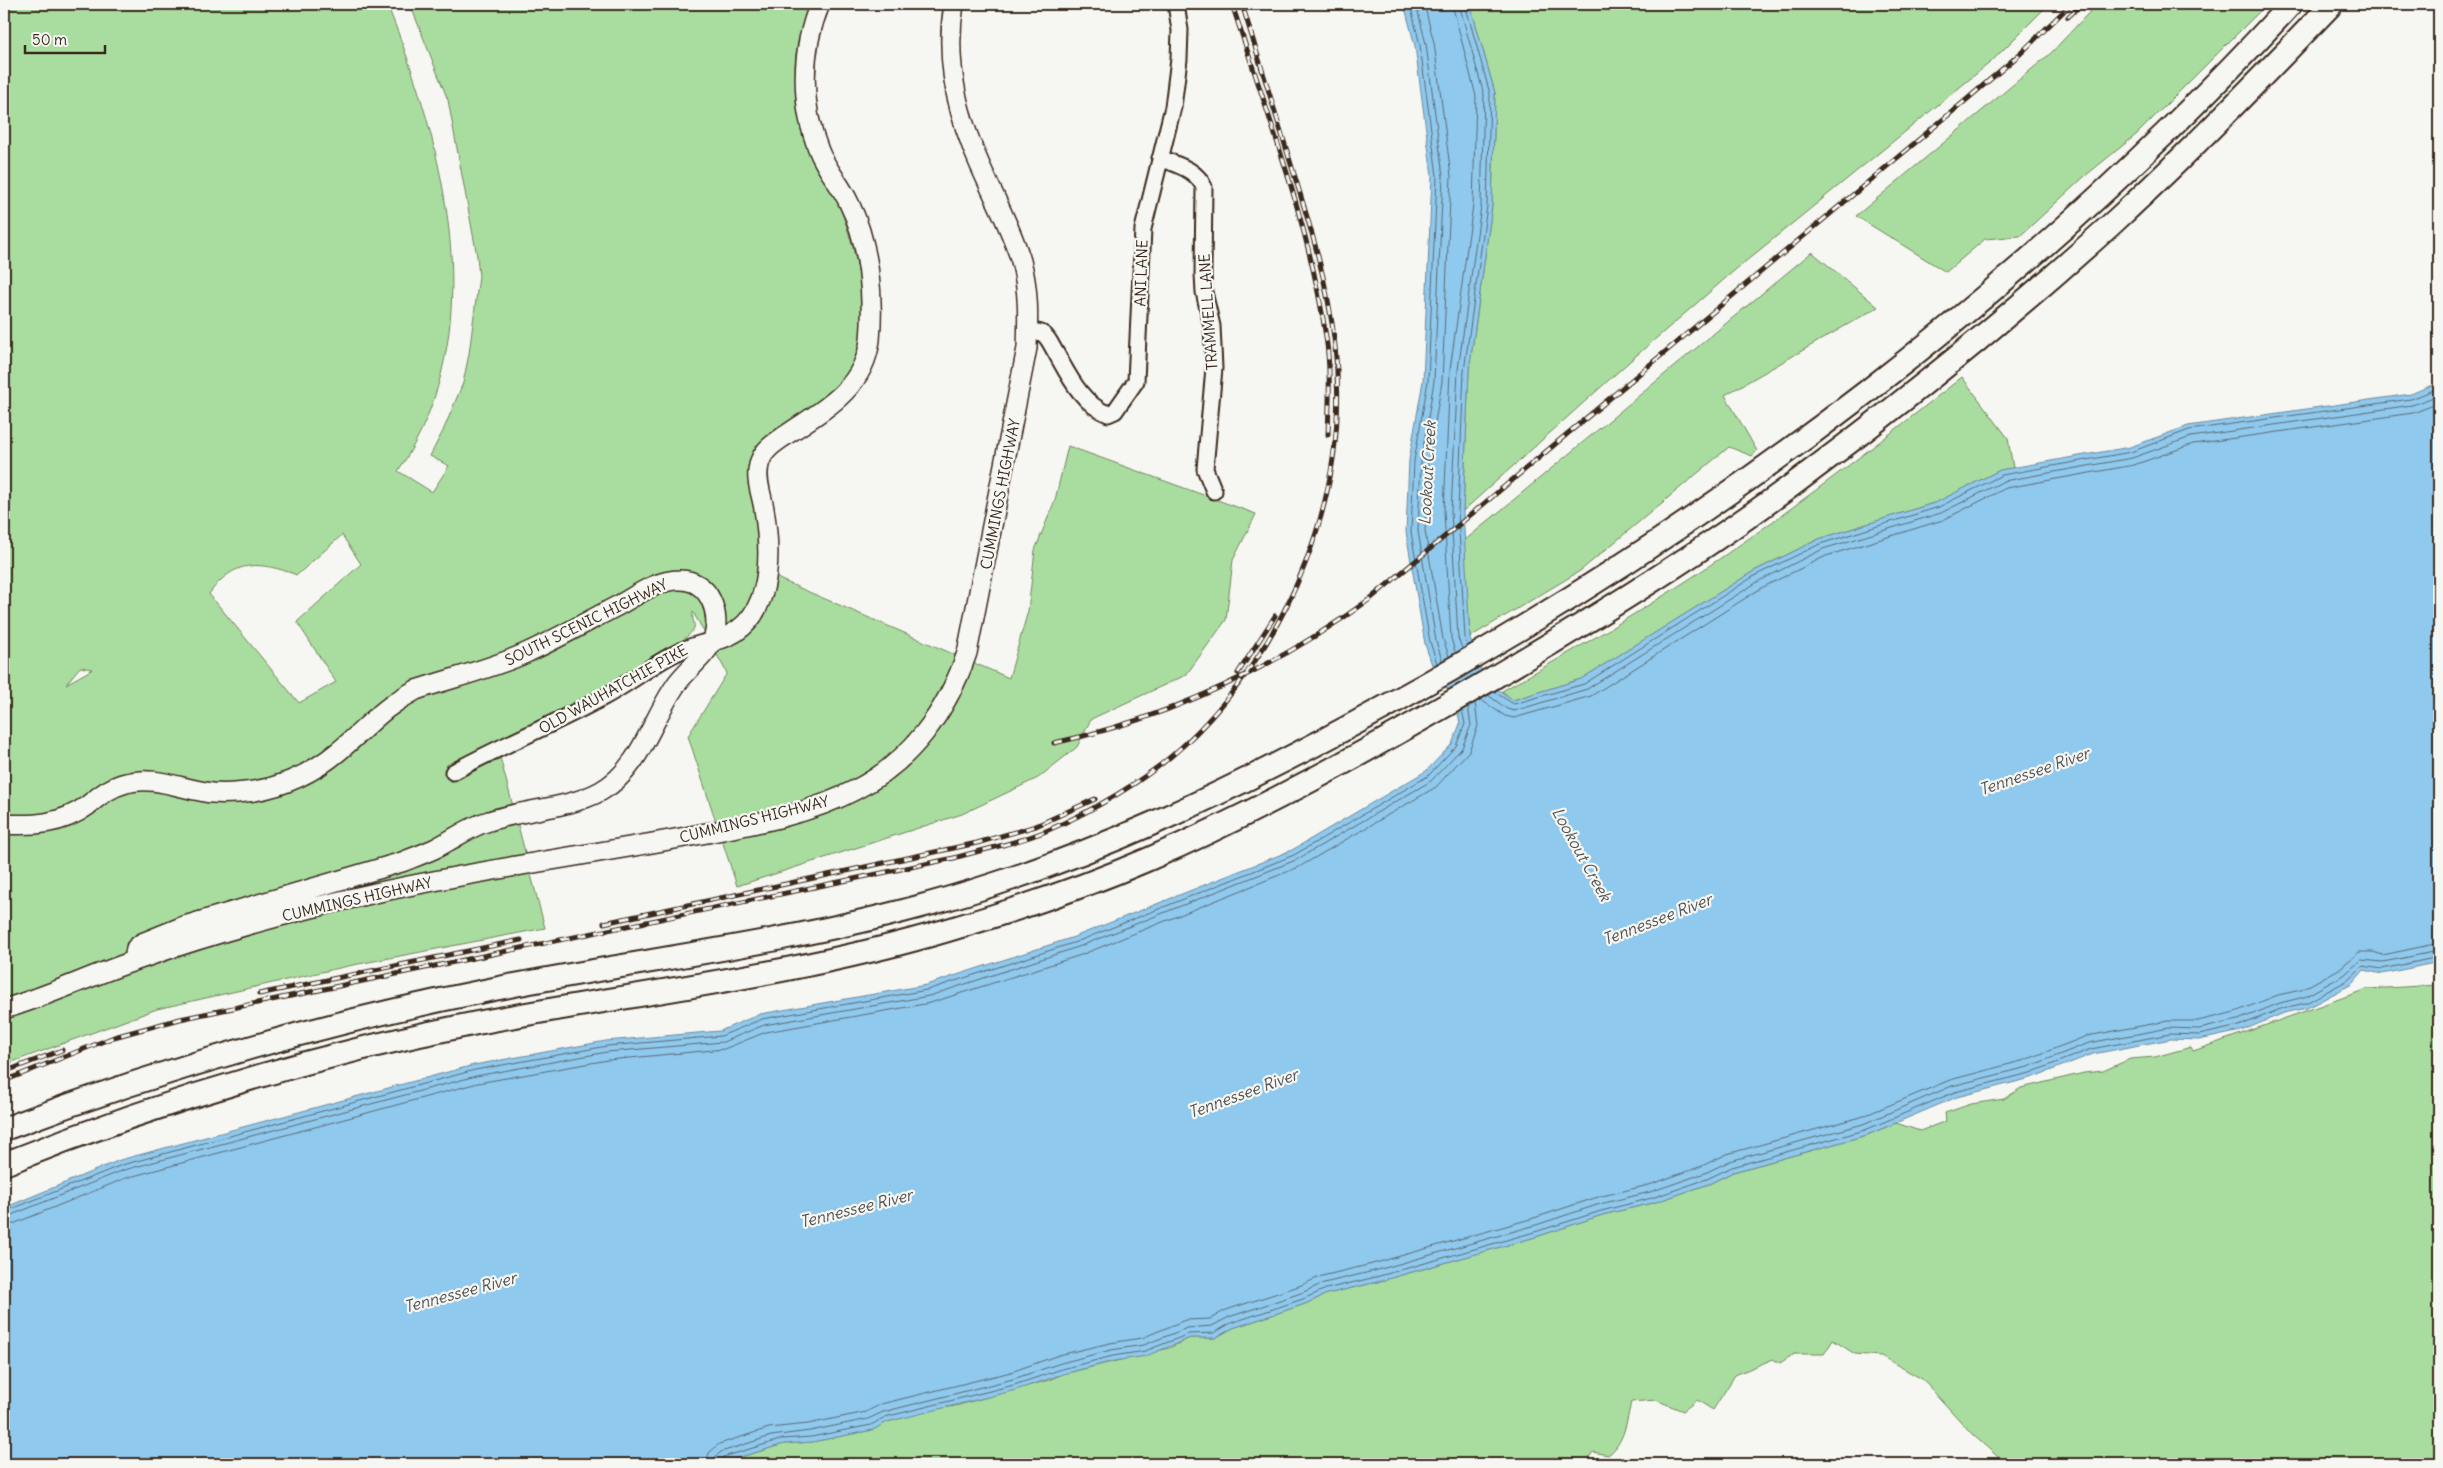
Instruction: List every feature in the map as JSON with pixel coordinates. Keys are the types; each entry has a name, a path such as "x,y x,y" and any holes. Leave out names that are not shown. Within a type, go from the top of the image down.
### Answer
{"highway":[{"path":"4,1129 140,1080 264,1043 382,1012 502,987 831,929 922,906 996,884 1090,850 1197,805 1294,757 1416,690 1585,590 1686,524 1855,400 2033,254 2130,167 2291,4"},
{"path":"4,1164 156,1108 363,1049 475,1024 766,974 858,955 1049,898 1144,861 1223,826 1432,713 1519,662 1690,556 1790,488 1939,372 2115,221 2198,142 2332,4"}],"main road":[{"name":"OLD WAUHATCHIE PIKE","path":"712,641 723,639 744,626 754,613 761,599 767,578 769,543 758,475 763,454 772,445 832,404 848,390 858,377 866,361 870,340 870,282 859,228 849,203 820,153 809,123 805,72 808,36 820,4"},
{"name":"CUMMINGS HIGHWAY","path":"4,1009 134,961 268,919 378,892 702,834 800,811 855,791 890,768 915,744 937,717 959,676 968,654 1028,348 1028,308 1021,263 1004,218 972,146 956,94 951,42 954,4"},
{"name":"SOUTH SCENIC HIGHWAY","path":"4,824 38,825 69,817 108,790 127,782 146,780 212,793 252,792 285,783 316,768 379,713 400,698 416,690 526,653 667,581 681,580 692,582 704,590 711,598 715,609 716,622 712,641"},
{"path":"134,961 136,948 142,942 184,926 402,862 435,848 468,829 488,821 577,800 602,790 619,777 636,756 677,683 712,641"}],"street":[{"name":"ANI LANE","path":"1028,331 1041,332 1047,338 1065,369 1090,404 1097,410 1108,414 1115,412 1136,381 1143,229 1172,108 1179,58 1180,30 1176,4"},
{"name":"TRAMMELL LANE","path":"1160,158 1190,170 1200,177 1204,187 1203,274 1204,292 1212,326 1214,368 1205,469 1214,491"},
{"name":"OLD WAUHATCHIE PIKE","path":"453,772 600,700 674,653 694,644 712,641"}],"green space":[{"path":"4,4 387,4 427,118 441,179 450,239 452,300 445,359 427,417 398,471 432,492 449,466 430,456 443,431 463,383 469,354 479,276 448,100 410,4 811,4 797,46 795,64 796,85 805,120 840,206 854,251 862,296 861,342 851,372 842,384 831,395 765,442 756,450 750,460 748,466 758,526 760,568 781,580 1009,678 1028,611 1035,550 1055,500 1068,446 1256,514 1233,560 1226,620 1186,675 1091,719 1077,747 1038,778 962,814 737,886 688,736 727,673 693,612 694,628 683,640 589,698 496,742 545,928 348,966 157,1009 4,1065","holes":["342,535 361,564 297,622 336,682 299,703 209,594 228,574 248,566 271,567 297,575","80,667 93,669 66,684"]},
{"path":"1470,4 2049,4 1992,61 1735,270 1630,361 1463,511 1469,371 1492,206 1495,93"},
{"path":"2097,4 2267,4 2137,134 2085,176 2020,236 1985,239 1946,272 1856,216 2051,53"},
{"path":"1812,252 1878,307 1725,395 1757,451 1752,456 1729,447 1580,571 1470,637 1464,541"},
{"path":"1962,377 2008,438 2013,468 2000,470 1937,502 1819,539 1754,571 1581,679 1513,700 1502,691 1643,609 1725,555 1845,468"},
{"path":"2439,985 2439,1464 2006,1464 1973,1435 1922,1379 1881,1356 1855,1354 1833,1340 1824,1354 1794,1354 1780,1363 1773,1359 1735,1375 1713,1410 1697,1400 1683,1411 1656,1400 1631,1402 1624,1431 1618,1445 1608,1455 1593,1452 1584,1464 717,1464 784,1444 812,1442 872,1430 887,1422 929,1410 955,1406 1049,1380 1063,1374 1169,1348 1190,1338 1215,1338 1233,1328 1305,1304 1327,1294 1377,1282 1539,1236 1602,1215 1653,1203 1709,1184 1733,1172 1867,1135 1896,1123 1920,1131 1946,1121 1945,1113 1971,1104 2004,1099 2021,1088 2084,1073 2103,1071 2130,1059 2155,1057 2191,1047 2193,1051 2367,989"}],"water":[{"path":"1404,4 1470,4 1495,93 1492,206 1469,371 1463,511 1470,638 1485,680 1513,700 1581,679 1754,571 1819,539 1937,502 2000,470 2130,447 2188,426 2411,394 2439,382 2439,962 2382,974 2364,970 2352,984 2307,1008 2284,1013 2241,1031 2199,1040 2171,1039 2093,1054 2031,1078 1957,1097 1867,1135 1733,1172 1709,1184 1653,1203 1602,1215 1539,1236 1377,1282 1327,1294 1305,1304 1233,1328 1215,1338 1190,1338 1146,1356 1114,1361 1063,1374 1016,1390 887,1422 873,1430 812,1442 784,1444 717,1464 4,1464 4,1208 120,1160 474,1065 606,1041 720,1031 760,1014 926,985 1074,937 1292,850 1426,771 1452,744 1460,724 1456,701 1434,671 1425,644 1406,532 1409,460 1423,381 1432,176 1415,46"}],"railway":[{"path":"1232,4 1286,169 1319,294 1329,361 1328,435"},
{"path":"4,1081 114,1037 180,1019 954,858 1012,842 1046,831 1101,804 1154,770 1185,744 1223,704 1255,660 1283,612 1306,562 1323,510 1333,456 1337,401 1335,346 1328,299 1311,229 1242,4"},
{"path":"1054,743 1139,720 1220,688 1297,647 1370,599 1965,101 2021,53 2071,4"},
{"path":"2068,17 2081,4"},
{"path":"1238,673 1275,616"},
{"path":"604,923 977,843 1036,826 1095,799"},
{"path":"259,994 521,940"},
{"path":"4,1072 62,1050"}],"water label":[{"name":"Lookout Creek","path":"1427,473"},
{"name":"Tennessee River","path":"2034,771"},
{"name":"Lookout Creek","path":"1582,854"},
{"name":"Tennessee River","path":"1657,919"},
{"name":"Tennessee River","path":"1243,1093"},
{"name":"Tennessee River","path":"856,1208"},
{"name":"Tennessee River","path":"460,1292"}]}
